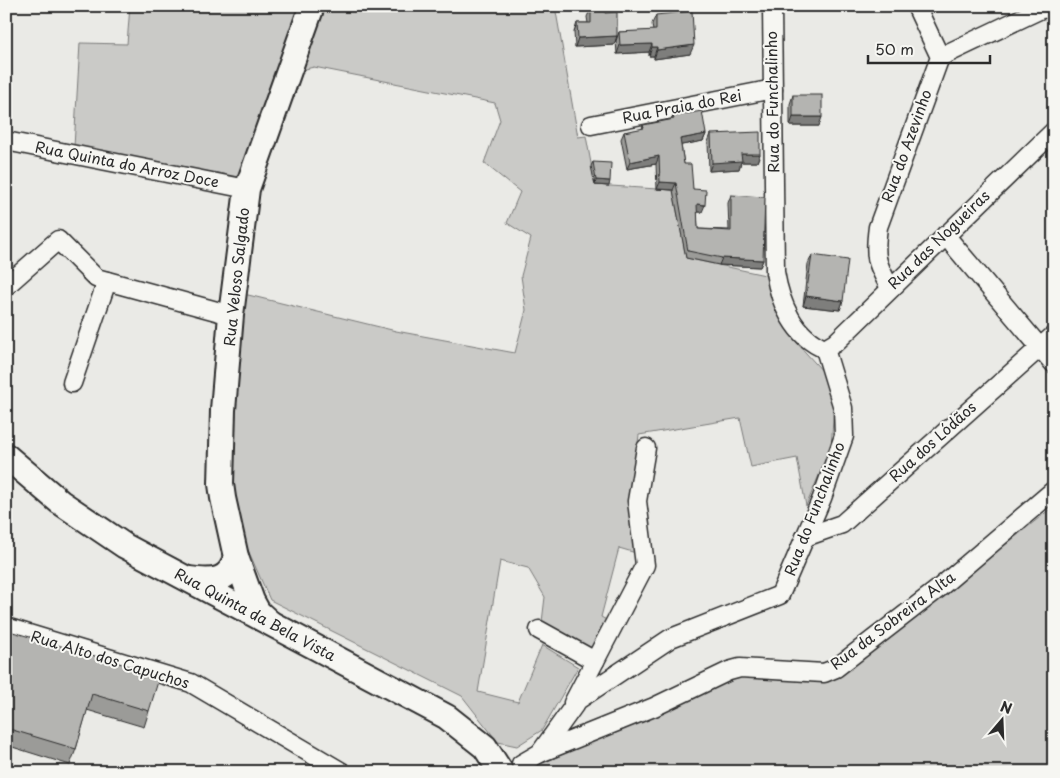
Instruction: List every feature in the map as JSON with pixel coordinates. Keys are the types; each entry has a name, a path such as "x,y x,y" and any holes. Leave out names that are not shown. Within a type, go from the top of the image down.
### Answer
{"street":[{"name":"Rua Veloso Salgado","path":"269,622 258,612 236,557 220,484 223,417 231,315 247,189 312,6"},
{"name":"Rua do Funchalinho","path":"507,766 540,753 570,708 578,700 671,638 780,595 842,444 844,430 843,408 825,349 809,340 796,328 786,309 776,280 772,6"},
{"path":"916,6 940,57 1041,9 1054,8"},
{"name":"Rua do Azevinho","path":"890,288 877,263 875,247 878,227 940,57"},
{"name":"Rua Praia do Rei","path":"591,125 773,89"},
{"name":"Rua das Nogueiras","path":"825,349 836,343 890,288 1054,131"},
{"name":"Rua Quinta do Arroz Doce","path":"6,141 247,189"},
{"path":"945,235 1054,364"},
{"path":"6,286 58,240 96,278 231,315"},
{"path":"72,383 107,281"},
{"name":"Rua dos Lódãos","path":"805,537 842,524 1054,335"},
{"path":"570,708 645,565 637,501 646,448"},
{"name":"Rua Quinta da Bela Vista","path":"6,456 86,522 125,546 185,578 208,582 224,590 269,622 447,717 469,732 507,766"},
{"name":"Rua da Sobreira Alta","path":"540,753 654,707 729,671 740,668 824,673 836,668 938,589 1054,490"},
{"path":"236,557 224,590 236,600 248,588"},
{"name":"Rua Alto dos Capuchos","path":"6,627 191,683 342,772"},
{"path":"539,630 595,661"}],"shaded area":[{"path":"130,6 304,6 244,182 74,147 80,43 127,44"},
{"path":"320,6 555,6 578,137 586,136 595,185 673,190 686,258 765,275 784,323 797,343 824,373 834,407 831,447 806,506 797,458 751,467 740,418 639,435 630,506 636,553 619,548 601,617 610,622 595,655 542,622 545,597 528,568 500,561 478,692 518,702 542,645 578,667 542,730 517,746 498,742 462,696 270,600 230,509 229,437 244,294 396,331 515,353 526,310 521,276 531,238 507,223 520,192 484,163 500,120 495,103 314,67 297,71"},
{"path":"1054,506 1054,772 524,772 733,676 825,681 855,664"}],"building":[{"path":"591,8 604,8 605,13 617,12 617,36 578,38 577,23 591,23"},
{"path":"692,11 694,45 657,50 657,47 652,47 652,44 620,45 619,32 656,30 656,15"},
{"path":"793,95 822,95 822,117 793,117"},
{"path":"702,111 706,134 680,139 684,164 691,164 693,189 706,190 705,205 697,204 698,229 731,231 731,195 765,197 763,260 722,258 688,251 676,183 660,182 659,156 630,162 624,132 644,128 643,125 674,119 673,116"},
{"path":"760,132 760,154 741,154 742,161 712,163 711,134"},
{"path":"593,162 611,163 610,181 596,180"},
{"path":"812,255 848,260 843,301 806,296"},
{"path":"6,630 160,675 149,711 92,694 76,749 6,728"}]}
